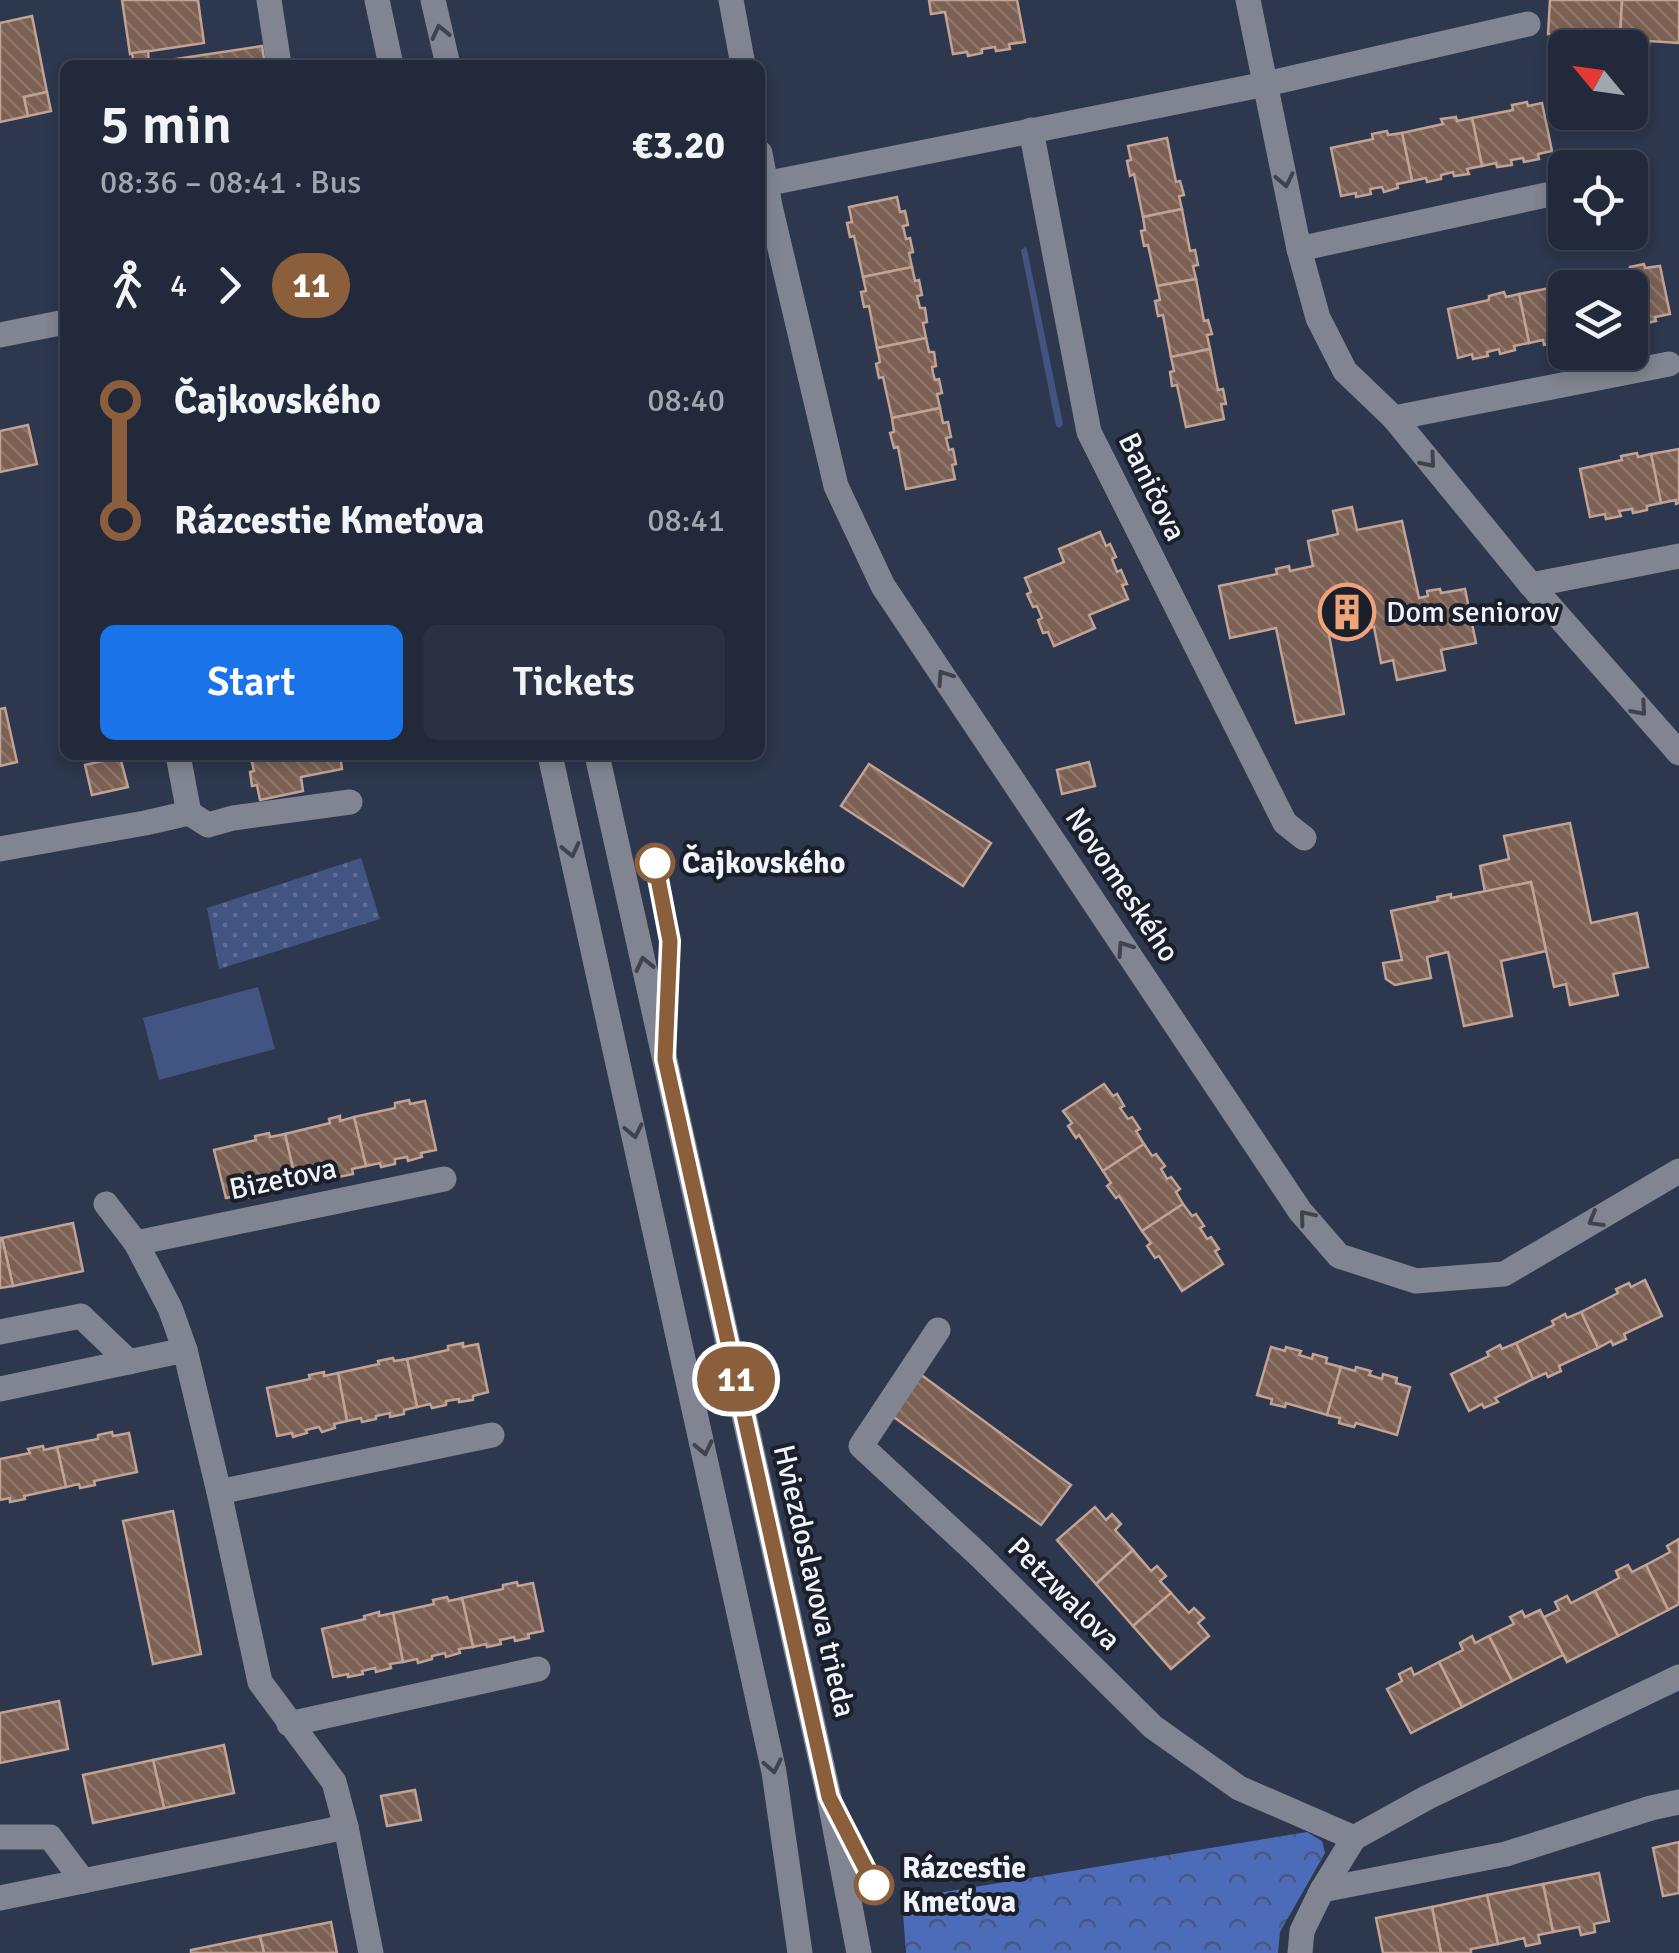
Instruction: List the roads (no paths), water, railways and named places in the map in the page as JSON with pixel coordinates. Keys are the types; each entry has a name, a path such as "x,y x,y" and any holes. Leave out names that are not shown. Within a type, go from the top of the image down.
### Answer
{"street":[{"path":"269,0 278,60"},
{"path":"378,0 389,60"},
{"path":"433,0 447,60"},
{"path":"731,0 742,60"},
{"path":"1248,0 1299,249 1318,318 1345,371 1394,418 1679,753"},
{"path":"765,185 1266,84 1528,24"},
{"name":"Baničova","path":"1031,130 1089,432 1285,823 1304,838"},
{"name":"Novomeského","path":"765,193 836,486 883,586 1300,1211 1339,1256 1416,1280 1504,1274 1679,1172"},
{"path":"1299,249 1548,195"},
{"path":"0,335 60,323"},
{"path":"1394,418 1669,364"},
{"path":"1532,584 1679,556"},
{"path":"179,760 189,813"},
{"path":"551,760 774,1772 800,1953"},
{"name":"Hviezdoslavova trieda","path":"598,760 825,1777 859,1953"},
{"path":"0,849 189,813 208,825 350,802"},
{"name":"Bizetova","path":"136,1243 444,1178"},
{"path":"106,1204 136,1243 170,1308 185,1350 260,1682 334,1782 372,1953"},
{"path":"0,1332 82,1316 129,1362"},
{"name":"Petzwalova","path":"938,1330 861,1446 980,1556 1153,1727 1239,1788 1354,1838"},
{"path":"0,1389 185,1350"},
{"path":"219,1492 492,1435"},
{"path":"289,1724 538,1669"},
{"path":"1300,1953 1302,1932 1354,1838 1428,1797 1679,1677"},
{"path":"1322,1890 1506,1854 1679,1802"},
{"path":"0,1898 346,1827"},
{"path":"0,1837 50,1837 84,1881"}],"place":[{"name":"Dom seniorov","path":"1347,612"},
{"name":"Čajkovského","path":"655,863"},
{"name":"Rázcestie Kmeťova","path":"874,1885"}]}
